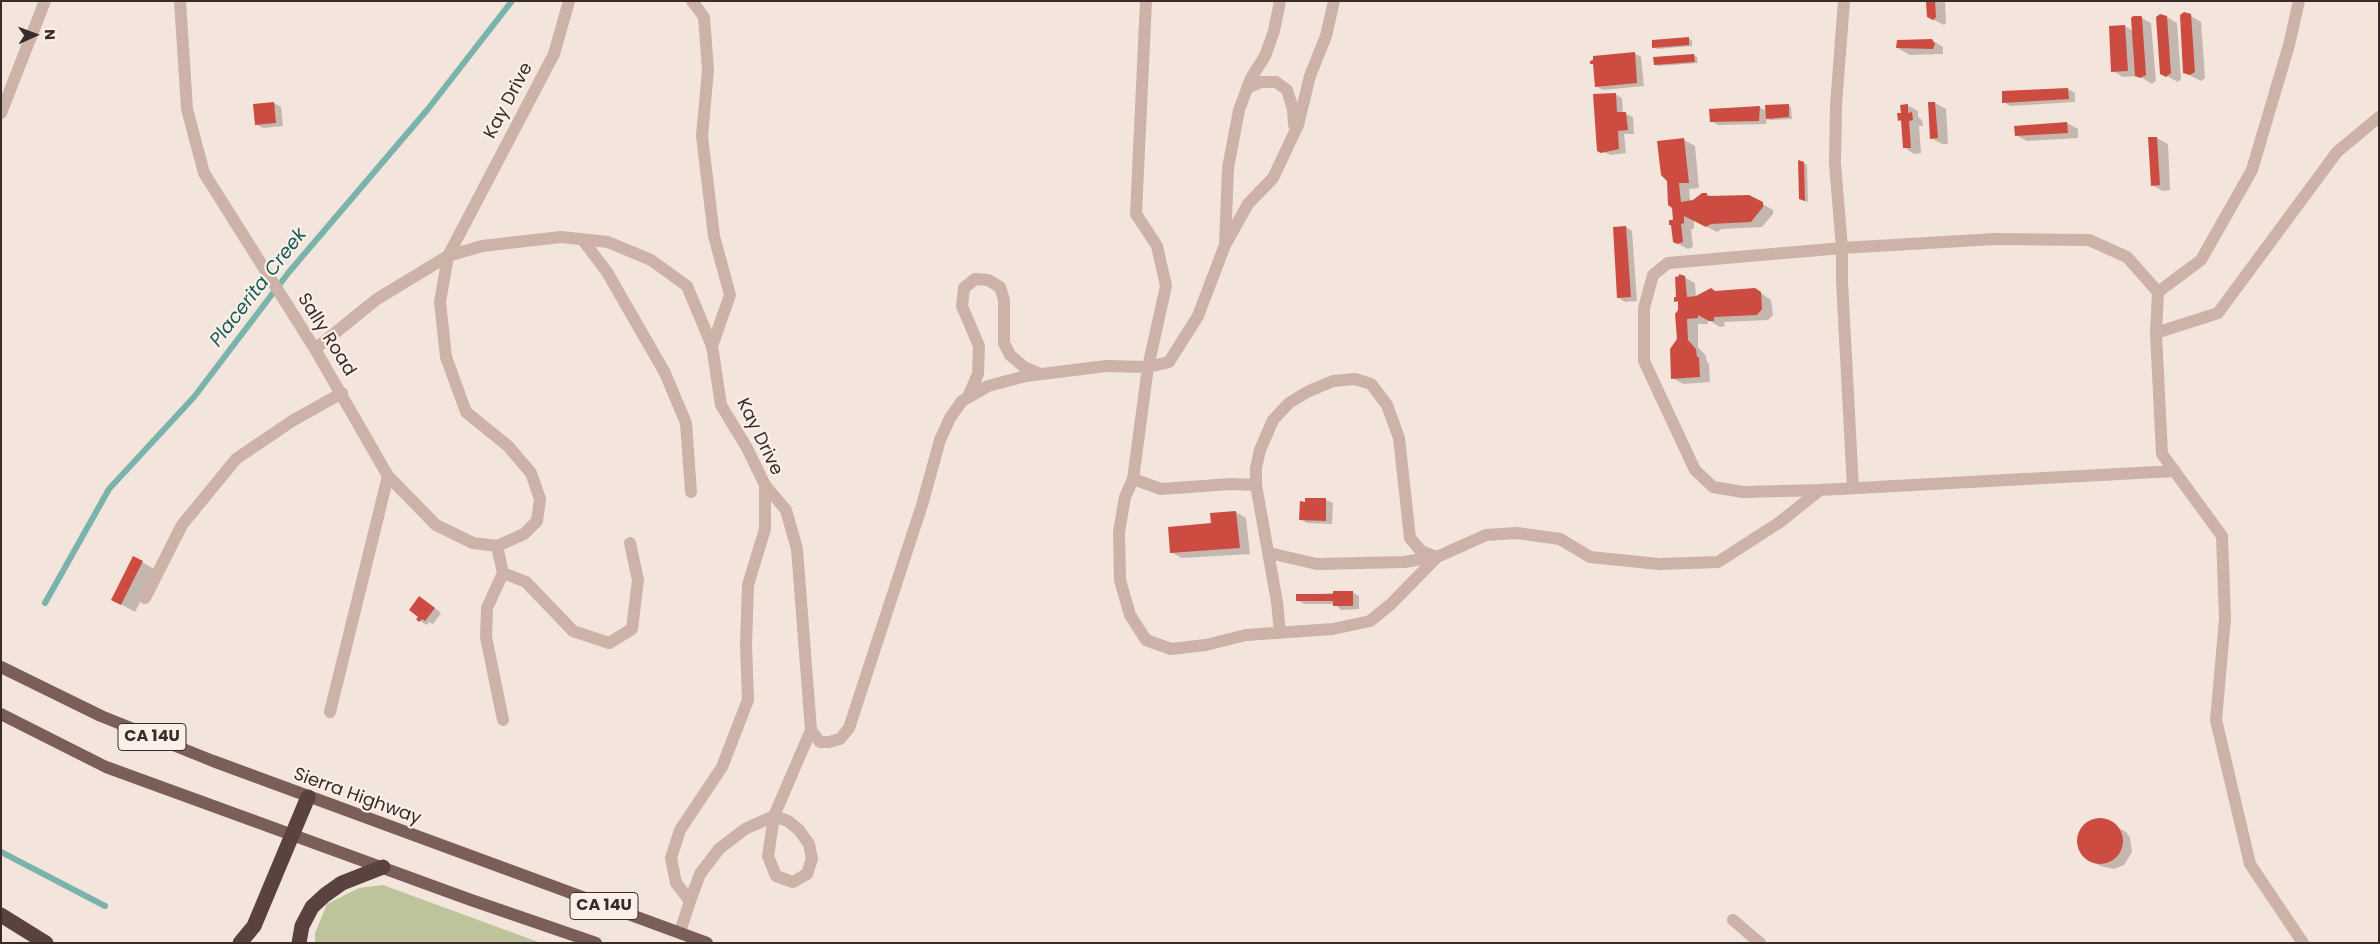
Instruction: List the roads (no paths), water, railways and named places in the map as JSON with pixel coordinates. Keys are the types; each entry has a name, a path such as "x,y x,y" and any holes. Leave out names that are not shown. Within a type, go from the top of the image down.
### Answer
{"highway":[{"path":"240,943 254,926 308,797"},
{"path":"299,943 302,926 312,907 325,895 342,884 383,867"},
{"path":"1,915 46,943"}],"main road":[{"name":"Sierra Highway","path":"1,667 101,716 308,797 707,943"},
{"name":"CA 14U","path":"1,714 106,767 596,943"}],"street":[{"path":"1,113 45,1"},
{"name":"Sally Road","path":"180,1 187,109 204,173 342,393 388,476 436,525 473,543 497,546"},
{"name":"Kay Drive","path":"448,256 554,54 569,1"},
{"name":"Kay Drive","path":"690,901 676,883 671,858 680,830 722,767 748,700 746,645 748,585 765,529 765,485 747,448 721,405 712,346 730,296 714,236 702,136 708,70 704,17 692,1"},
{"path":"1146,1 1136,214 1157,246 1166,286 1148,367 1133,479 1125,497 1119,532 1120,580 1130,614 1146,640 1171,649 1206,646 1246,635 1333,630 1370,621 1391,604 1436,557"},
{"path":"1224,245 1228,168 1239,110 1251,78 1265,56 1274,31 1280,1"},
{"path":"811,730 820,742 829,742 840,739 849,728 922,505 940,440 950,418 962,401 988,386 1038,374 1106,366 1148,367 1169,362 1198,316 1224,245 1248,204 1273,178 1294,133 1310,76 1326,36 1334,1"},
{"path":"1844,1 1836,105 1835,164 1842,248 1842,282 1853,488"},
{"path":"2158,292 2202,260 2252,170 2289,45 2299,1"},
{"path":"1,96 16,74"},
{"path":"1247,88 1261,82 1276,82 1287,90 1293,109 1294,133"},
{"path":"2156,333 2218,313 2337,152 2379,117"},
{"path":"315,349 377,299 448,256 482,246 561,238 608,242 651,260 687,286 712,346"},
{"path":"582,239 607,272 665,373 686,423 691,492"},
{"path":"2175,472 1820,490 1742,492 1713,487 1695,470 1644,361 1644,308 1653,275 1668,263 1842,248 1995,239 2089,240 2127,257 2158,292 2156,333 2162,454 2222,536 2225,619 2216,720 2250,864 2303,943"},
{"path":"448,256 440,302 446,357 466,412 508,446 531,473 540,499 536,521 524,534 497,546 503,572 487,608 486,637 503,720"},
{"path":"968,397 978,374 980,346 962,306 964,288 975,279 988,280 1000,287 1004,300 1004,343 1010,355 1024,367 1038,374"},
{"path":"1280,633 1269,553 1256,485 1256,468 1260,450 1273,420 1289,403 1307,392 1332,381 1355,379 1371,384 1387,405 1399,438 1410,538 1421,552 1436,557"},
{"path":"145,598 182,526 236,459 292,421 342,393"},
{"path":"330,712 388,476"},
{"path":"1133,479 1161,489 1232,484 1256,485"},
{"path":"680,932 700,874 719,849 733,836 760,821 774,816 788,821 799,830 809,844 812,858 807,874 793,882 776,876 768,856 774,816 811,730 797,549 786,510 765,485"},
{"path":"1269,553 1318,564 1404,562 1436,557 1486,535 1517,533 1560,539 1590,557 1660,564 1718,562 1780,522 1820,490"},
{"path":"503,572 526,582 574,631 609,644 632,629 638,580 630,543"},
{"path":"1732,920 1760,943"}],"waterway":[{"name":"Placerita Creek","path":"45,603 109,489 194,397 289,272 428,109 512,1"},
{"path":"1,852 105,906"}]}
